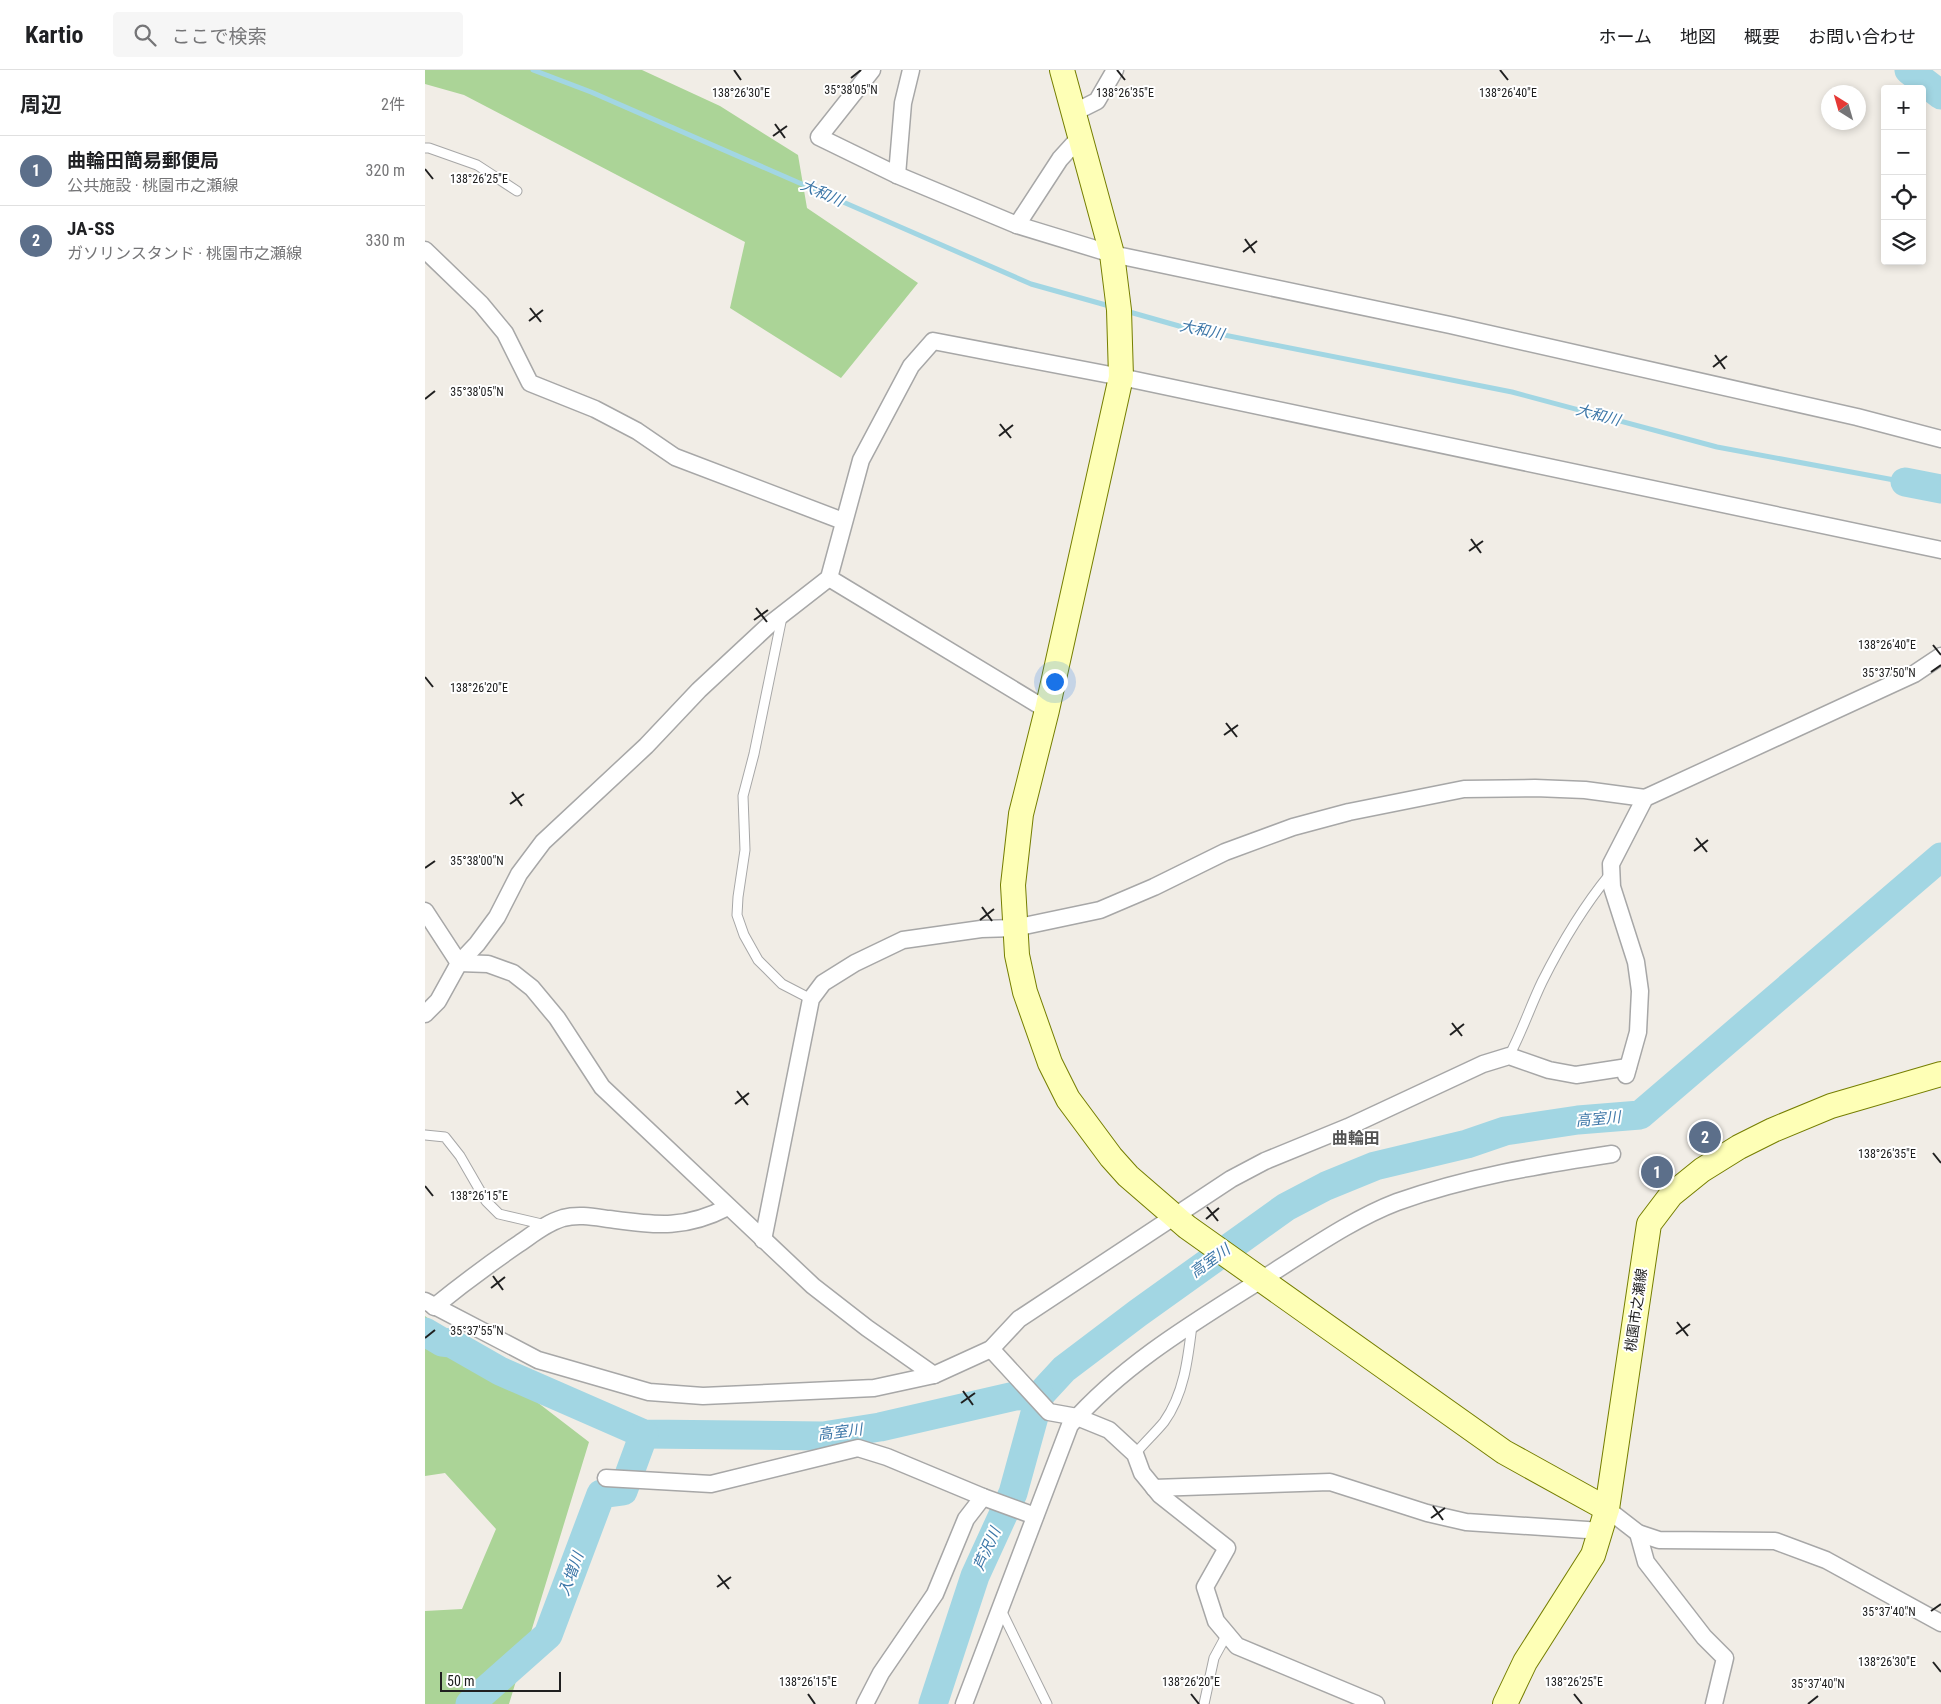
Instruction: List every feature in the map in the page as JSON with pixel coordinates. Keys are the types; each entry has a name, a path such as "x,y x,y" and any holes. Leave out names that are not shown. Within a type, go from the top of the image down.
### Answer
{"street":[{"path":"872,70 819,137 897,175 1017,225 1113,259 1450,325 1857,417 1941,439"},
{"path":"897,175 903,102 911,70"},
{"path":"1062,70 1113,259 1119,310 1121,370 1047,710 1021,814 1013,885 1017,955 1025,992 1049,1062 1068,1099 1088,1129 1127,1176 1182,1222 1504,1452 1604,1520 1659,1540 1775,1541 1826,1560 1941,1623"},
{"path":"1073,114 1097,101 1115,70"},
{"path":"1017,225 1060,159 1080,137"},
{"path":"425,250 481,304 505,333 530,383 595,409 637,431 675,457 843,521"},
{"path":"425,1014 438,1001 459,963 477,944 497,917 519,874 543,842 646,746 699,690 782,614 829,578 861,460 911,366 933,341 1121,370 1941,550"},
{"path":"829,578 1047,710"},
{"path":"763,1240 811,999 823,984 855,963 903,940 981,929 1015,928 1100,910 1154,887 1225,852 1293,827 1349,812 1464,789 1535,788 1585,790 1645,798 1914,674 1941,656"},
{"path":"727,1207 711,1216 685,1223 653,1225 584,1216 564,1217 547,1225 430,1304 538,1360 649,1392 703,1396 874,1388 934,1375 991,1349 1019,1319 1182,1222 1231,1179 1265,1161 1348,1127 1483,1064 1509,1056 1549,1070 1576,1075 1627,1071 1638,1032 1640,991 1636,962 1612,887 1611,864 1645,798"},
{"path":"425,911 459,963"},
{"path":"459,963 488,964 513,973 532,988 557,1018 602,1087 727,1207 813,1286 867,1328 934,1375"},
{"name":"桃園市之瀬線","path":"1505,1704 1525,1662 1593,1555 1604,1520 1649,1224 1671,1195 1739,1147 1773,1130 1831,1106 1941,1074"},
{"path":"963,1704 1000,1608 1030,1515 1070,1425 1090,1402 1137,1361 1260,1277 1340,1230 1396,1203 1449,1186 1517,1169 1612,1154"},
{"path":"991,1349 1049,1412 1077,1417 1109,1430 1135,1454 1142,1473 1160,1495 1227,1548 1205,1587 1216,1621 1237,1646 1376,1704"},
{"path":"607,1478 711,1484 858,1448 887,1457 1030,1515"},
{"path":"1154,1488 1330,1482 1427,1513 1466,1522 1604,1520"},
{"path":"865,1704 881,1673 935,1594 966,1519 987,1498"},
{"path":"1638,1533 1646,1562 1704,1637 1725,1658 1714,1704"}],"lane":[{"path":"425,148 477,165 517,191"},
{"path":"782,614 743,796 745,850 737,916 744,935 758,960 782,984 811,999"},
{"path":"1509,1056 1521,1035 1542,983 1590,899 1611,872"},
{"path":"425,1135 445,1137 461,1156 486,1201 499,1214 547,1225"},
{"path":"1135,1454 1164,1421 1176,1399 1187,1367 1192,1325"},
{"path":"1000,1608 1047,1704"},
{"path":"1205,1704 1215,1658 1227,1634"}],"green space":[{"path":"425,70 642,70 720,106 798,155 807,208 918,283 841,378 730,308 745,242 464,95 425,84"},
{"path":"425,1316 589,1442 509,1704 425,1704 425,1611 462,1609 496,1529 445,1473 425,1476"}],"waterway":[{"name":"大和川","path":"533,70 591,92 1031,284 1113,307"},
{"path":"1909,70 1941,95"},
{"name":"大和川","path":"1126,311 1179,326 1512,392 1717,447 1905,482"},
{"path":"1905,482 1941,489"},
{"name":"高室川","path":"425,1332 442,1342 451,1343 500,1371 644,1434 823,1436 880,1427 1015,1396 1040,1395 1064,1369 1138,1313 1286,1207 1326,1186 1375,1166 1467,1144 1505,1131 1578,1120 1640,1115 1941,857"},
{"name":"芦沢川","path":"933,1704 975,1576 1013,1493 1040,1395"},
{"name":"入増川","path":"470,1704 548,1635 601,1494 623,1491 644,1434"}],"place":[{"name":"JA-SS","path":"1705,1137"},
{"name":"曲輪田簡易郵便局","path":"1657,1172"}],"district":[{"name":"曲輪田","path":"1356,1138"}]}
